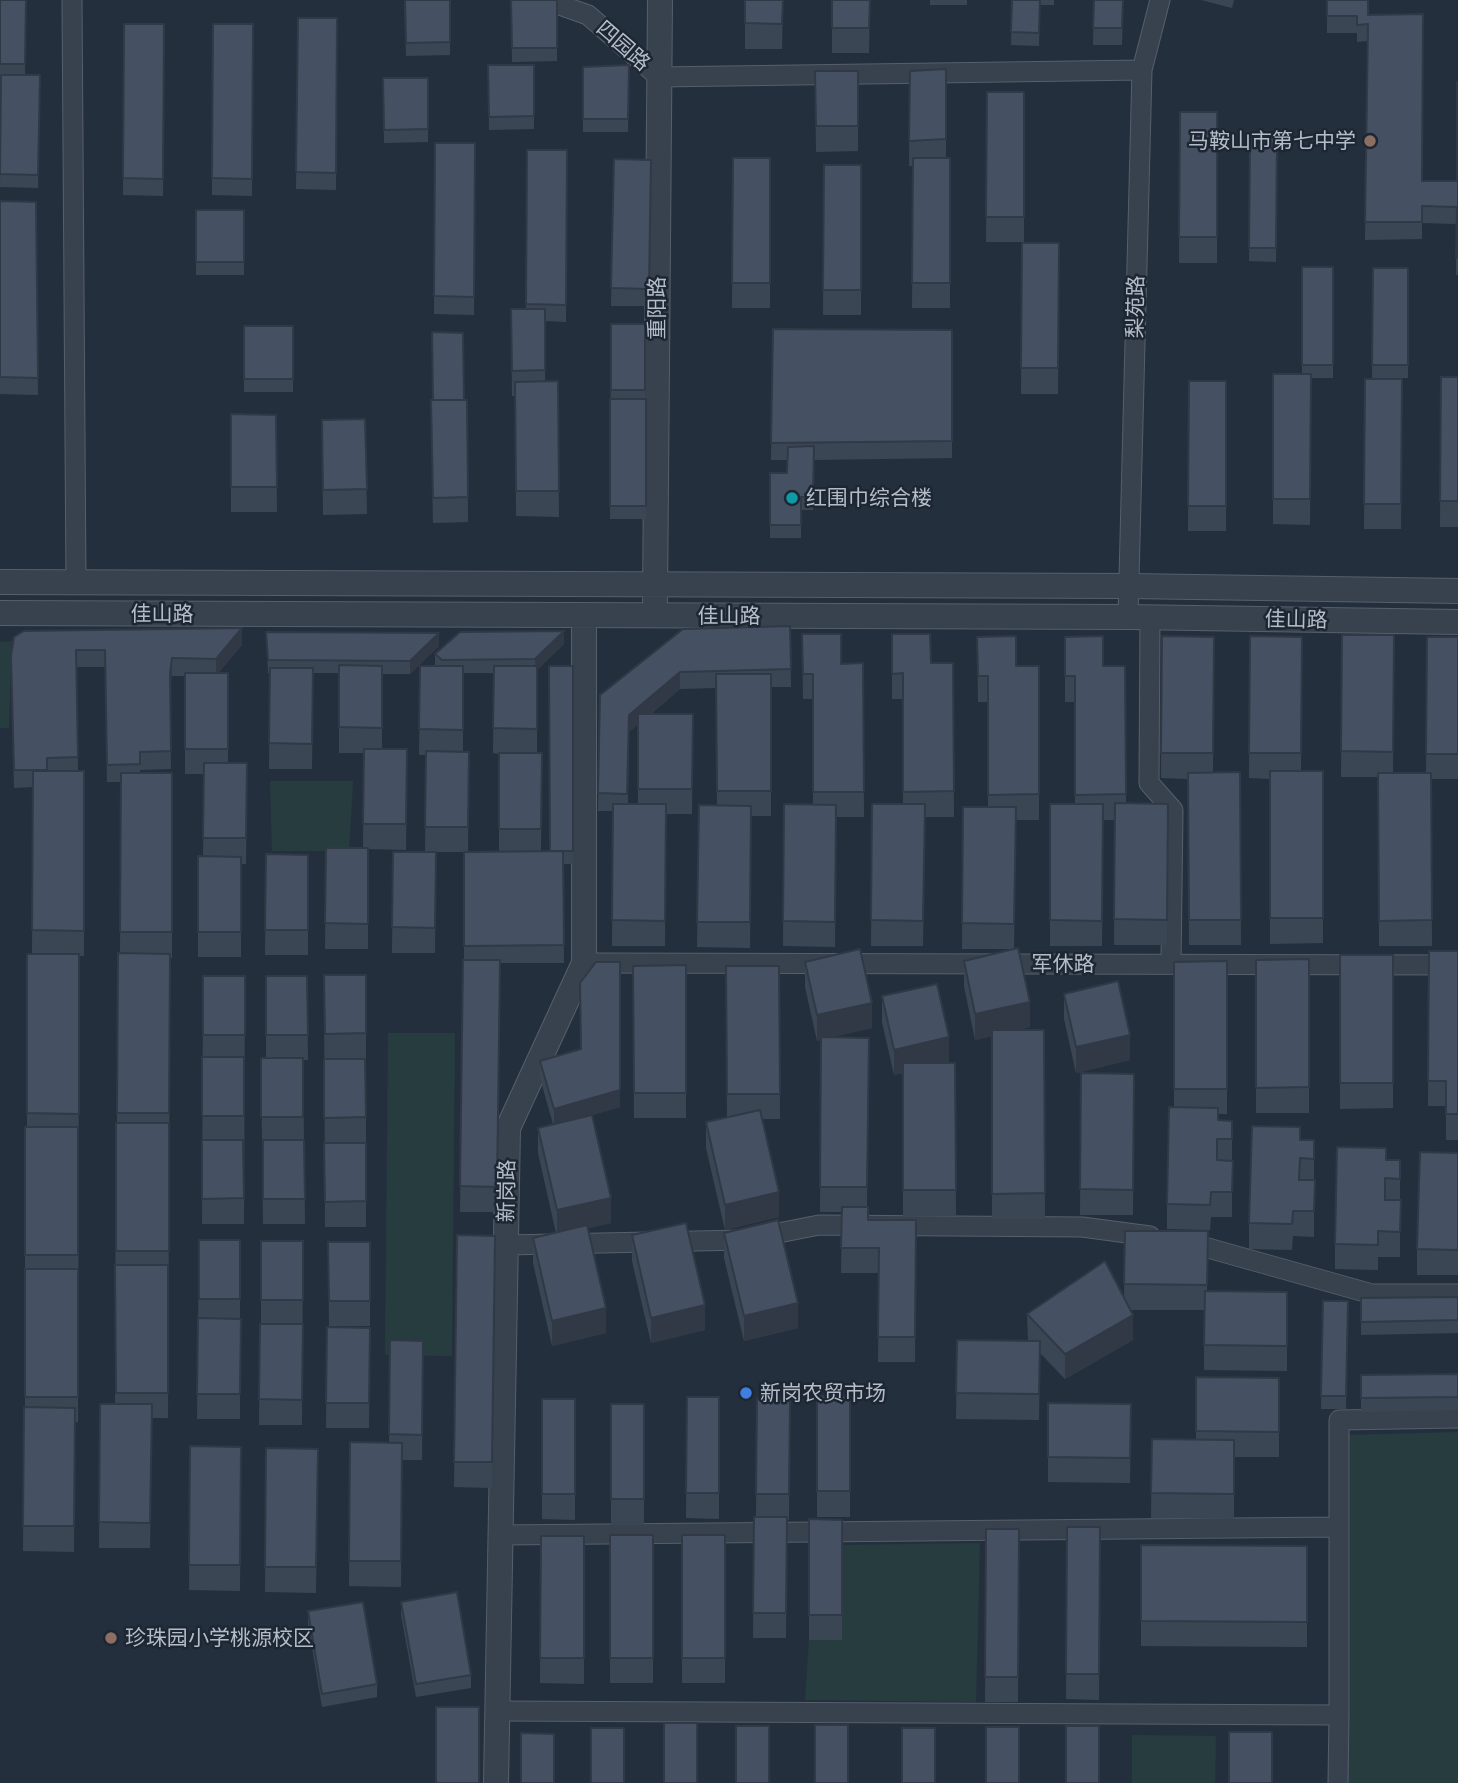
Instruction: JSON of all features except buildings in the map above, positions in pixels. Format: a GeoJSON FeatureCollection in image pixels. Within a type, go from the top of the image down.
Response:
{"type":"FeatureCollection","features":[{"type":"Feature","properties":{"kind":"street"},"geometry":{"type":"LineString","coordinates":[[72,0],[76,582]]}},
{"type":"Feature","properties":{"kind":"street","name":"四园路"},"geometry":{"type":"LineString","coordinates":[[546,0],[587,15],[659,77]]}},
{"type":"Feature","properties":{"kind":"street","name":"重阳路"},"geometry":{"type":"LineString","coordinates":[[655,615],[660,0]]}},
{"type":"Feature","properties":{"kind":"street","name":"梨苑路"},"geometry":{"type":"LineString","coordinates":[[1160,0],[1142,70],[1129,586],[1139,617],[1149,783],[1172,810],[1171,964]]}},
{"type":"Feature","properties":{"kind":"street"},"geometry":{"type":"LineString","coordinates":[[659,77],[1142,70]]}},
{"type":"Feature","properties":{"kind":"street","name":"佳山路"},"geometry":{"type":"LineString","coordinates":[[0,582],[1129,586],[1458,591]]}},
{"type":"Feature","properties":{"kind":"street","name":"佳山路"},"geometry":{"type":"LineString","coordinates":[[0,613],[1139,617],[1458,622]]}},
{"type":"Feature","properties":{"kind":"street","name":"新岗路"},"geometry":{"type":"LineString","coordinates":[[496,1783],[509,1128],[584,962],[584,615]]}},
{"type":"Feature","properties":{"kind":"street","name":"军休路"},"geometry":{"type":"LineString","coordinates":[[584,962],[1458,965]]}},
{"type":"Feature","properties":{"kind":"street"},"geometry":{"type":"LineString","coordinates":[[506,1245],[743,1240],[820,1225],[1082,1227],[1196,1243],[1372,1294],[1458,1294]]}},
{"type":"Feature","properties":{"kind":"street"},"geometry":{"type":"LineString","coordinates":[[1338,1783],[1339,1420],[1458,1418]]}},
{"type":"Feature","properties":{"kind":"street"},"geometry":{"type":"LineString","coordinates":[[501,1535],[1337,1527]]}},
{"type":"Feature","properties":{"kind":"street"},"geometry":{"type":"LineString","coordinates":[[497,1711],[1339,1715]]}},
{"type":"Feature","properties":{"kind":"green space"},"geometry":{"type":"Polygon","coordinates":[[[12,641],[9,728],[0,728],[0,642],[12,641]]]}},
{"type":"Feature","properties":{"kind":"green space"},"geometry":{"type":"Polygon","coordinates":[[[270,781],[353,781],[349,851],[272,851],[270,781]]]}},
{"type":"Feature","properties":{"kind":"green space"},"geometry":{"type":"Polygon","coordinates":[[[388,1033],[455,1033],[452,1356],[385,1355],[388,1033]]]}},
{"type":"Feature","properties":{"kind":"green space"},"geometry":{"type":"Polygon","coordinates":[[[1458,1432],[1458,1783],[1348,1783],[1348,1435],[1458,1432]]]}},
{"type":"Feature","properties":{"kind":"green space"},"geometry":{"type":"Polygon","coordinates":[[[980,1543],[976,1702],[805,1700],[809,1640],[842,1640],[842,1545],[980,1543]]]}},
{"type":"Feature","properties":{"kind":"green space"},"geometry":{"type":"Polygon","coordinates":[[[1132,1735],[1216,1736],[1215,1783],[1132,1783],[1132,1735]]]}},
{"type":"Feature","properties":{"kind":"place","name":"马鞍山市第七中学"},"geometry":{"type":"Point","coordinates":[1370,141]}},
{"type":"Feature","properties":{"kind":"place","name":"红围巾综合楼"},"geometry":{"type":"Point","coordinates":[792,498]}},
{"type":"Feature","properties":{"kind":"place","name":"新岗农贸市场"},"geometry":{"type":"Point","coordinates":[746,1393]}},
{"type":"Feature","properties":{"kind":"place","name":"珍珠园小学桃源校区"},"geometry":{"type":"Point","coordinates":[111,1638]}}]}
